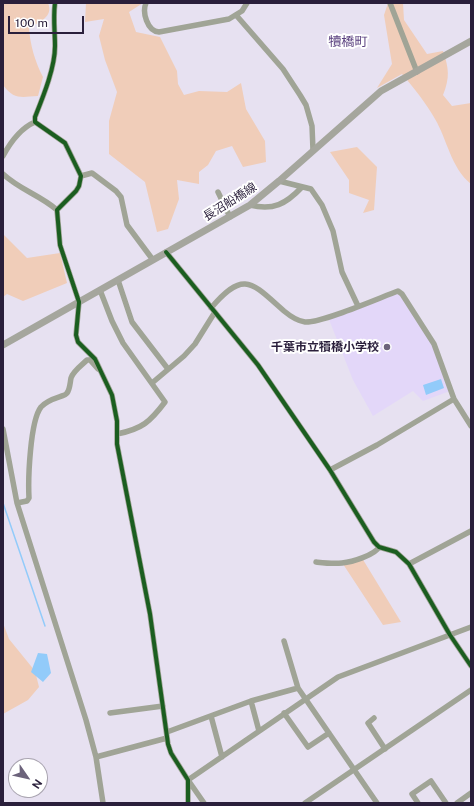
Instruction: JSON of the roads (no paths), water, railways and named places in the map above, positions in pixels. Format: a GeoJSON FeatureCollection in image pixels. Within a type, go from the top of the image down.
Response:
{"type":"FeatureCollection","features":[{"type":"Feature","properties":{"kind":"main road","name":"長沼船橋線"},"geometry":{"type":"LineString","coordinates":[[3,345],[250,205],[381,91],[471,41]]}},
{"type":"Feature","properties":{"kind":"street"},"geometry":{"type":"LineString","coordinates":[[35,122],[35,117],[48,83],[55,47],[53,23],[55,3]]}},
{"type":"Feature","properties":{"kind":"street"},"geometry":{"type":"LineString","coordinates":[[146,3],[144,9],[149,26],[155,32],[224,20],[236,15],[247,3]]}},
{"type":"Feature","properties":{"kind":"street"},"geometry":{"type":"LineString","coordinates":[[390,3],[416,72]]}},
{"type":"Feature","properties":{"kind":"street"},"geometry":{"type":"LineString","coordinates":[[236,15],[283,69],[300,96],[310,120],[313,150]]}},
{"type":"Feature","properties":{"kind":"street"},"geometry":{"type":"LineString","coordinates":[[3,156],[9,145],[30,124],[35,122]]}},
{"type":"Feature","properties":{"kind":"street"},"geometry":{"type":"LineString","coordinates":[[35,122],[64,143],[80,176],[79,186],[76,192],[57,210]]}},
{"type":"Feature","properties":{"kind":"street"},"geometry":{"type":"LineString","coordinates":[[80,176],[92,173],[116,191],[123,202],[123,214],[127,225],[152,260]]}},
{"type":"Feature","properties":{"kind":"street"},"geometry":{"type":"LineString","coordinates":[[3,174],[14,184],[48,202],[57,210],[60,245],[79,302],[76,335],[78,342],[96,359],[112,395],[115,408],[117,444],[150,614],[162,706],[171,753],[204,803]]}},
{"type":"Feature","properties":{"kind":"street"},"geometry":{"type":"LineString","coordinates":[[279,181],[311,189],[322,205],[333,230],[342,272],[358,306]]}},
{"type":"Feature","properties":{"kind":"street"},"geometry":{"type":"LineString","coordinates":[[250,205],[263,208],[282,204],[294,196],[302,187]]}},
{"type":"Feature","properties":{"kind":"street"},"geometry":{"type":"LineString","coordinates":[[218,192],[230,217]]}},
{"type":"Feature","properties":{"kind":"street"},"geometry":{"type":"LineString","coordinates":[[166,252],[258,366],[330,470],[374,542],[379,547],[396,552],[409,564],[450,634],[471,666]]}},
{"type":"Feature","properties":{"kind":"street"},"geometry":{"type":"LineString","coordinates":[[118,280],[132,322],[168,369]]}},
{"type":"Feature","properties":{"kind":"street"},"geometry":{"type":"LineString","coordinates":[[152,383],[195,344],[213,310],[230,288],[238,284],[245,283],[257,288],[292,317],[306,322],[358,306],[398,291],[406,300],[434,344],[454,399],[471,426]]}},
{"type":"Feature","properties":{"kind":"street"},"geometry":{"type":"LineString","coordinates":[[100,290],[112,321],[123,343],[165,402],[147,423],[132,430],[117,434]]}},
{"type":"Feature","properties":{"kind":"street"},"geometry":{"type":"LineString","coordinates":[[17,503],[27,501],[29,498],[28,470],[36,421],[40,409],[52,398],[65,396],[69,392],[71,377],[87,360],[90,360],[102,375]]}},
{"type":"Feature","properties":{"kind":"street"},"geometry":{"type":"LineString","coordinates":[[330,470],[377,445],[454,399]]}},
{"type":"Feature","properties":{"kind":"street"},"geometry":{"type":"LineString","coordinates":[[3,429],[17,503],[68,658],[96,757],[103,803]]}},
{"type":"Feature","properties":{"kind":"street"},"geometry":{"type":"LineString","coordinates":[[409,564],[471,531]]}},
{"type":"Feature","properties":{"kind":"street"},"geometry":{"type":"LineString","coordinates":[[316,562],[328,564],[347,562],[376,552],[379,547]]}},
{"type":"Feature","properties":{"kind":"street"},"geometry":{"type":"LineString","coordinates":[[188,780],[338,677],[471,627]]}},
{"type":"Feature","properties":{"kind":"street"},"geometry":{"type":"LineString","coordinates":[[284,641],[298,688],[377,803]]}},
{"type":"Feature","properties":{"kind":"street"},"geometry":{"type":"LineString","coordinates":[[96,757],[167,735],[251,701],[298,688]]}},
{"type":"Feature","properties":{"kind":"street"},"geometry":{"type":"LineString","coordinates":[[305,803],[471,690]]}},
{"type":"Feature","properties":{"kind":"street"},"geometry":{"type":"LineString","coordinates":[[251,701],[259,731]]}},
{"type":"Feature","properties":{"kind":"street"},"geometry":{"type":"LineString","coordinates":[[110,713],[162,706]]}},
{"type":"Feature","properties":{"kind":"street"},"geometry":{"type":"LineString","coordinates":[[284,713],[308,747],[329,733]]}},
{"type":"Feature","properties":{"kind":"street"},"geometry":{"type":"LineString","coordinates":[[211,716],[222,756]]}},
{"type":"Feature","properties":{"kind":"street"},"geometry":{"type":"LineString","coordinates":[[374,718],[368,723],[385,749]]}},
{"type":"Feature","properties":{"kind":"street"},"geometry":{"type":"LineString","coordinates":[[188,780],[188,803]]}},
{"type":"Feature","properties":{"kind":"street"},"geometry":{"type":"LineString","coordinates":[[418,803],[412,794],[431,781],[446,803]]}},
{"type":"Feature","properties":{"kind":"street"},"geometry":{"type":"LineString","coordinates":[[457,803],[471,793]]}},
{"type":"Feature","properties":{"kind":"water"},"geometry":{"type":"Polygon","coordinates":[[[441,379],[444,388],[426,395],[423,385],[441,379]]]}},
{"type":"Feature","properties":{"kind":"water"},"geometry":{"type":"Polygon","coordinates":[[[38,653],[47,654],[51,673],[43,682],[31,672],[38,653]]]}},
{"type":"Feature","properties":{"kind":"waterway"},"geometry":{"type":"LineString","coordinates":[[3,503],[45,626]]}},
{"type":"Feature","properties":{"kind":"place","name":"千葉市立犢橋小学校"},"geometry":{"type":"Point","coordinates":[387,347]}},
{"type":"Feature","properties":{"kind":"district","name":"犢橋町"},"geometry":{"type":"Point","coordinates":[348,42]}}]}
